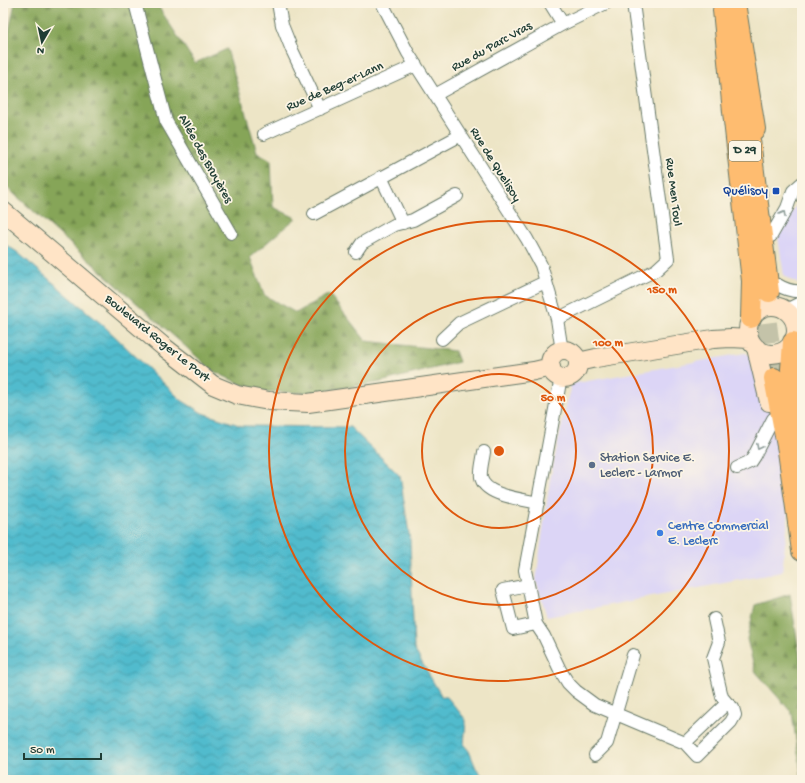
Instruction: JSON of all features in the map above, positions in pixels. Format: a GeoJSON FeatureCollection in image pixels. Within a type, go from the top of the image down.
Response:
{"type":"FeatureCollection","features":[{"type":"Feature","properties":{"kind":"main road"},"geometry":{"type":"LineString","coordinates":[[729,7],[753,110],[771,236]]}},
{"type":"Feature","properties":{"kind":"main road"},"geometry":{"type":"LineString","coordinates":[[729,7],[733,112],[752,281],[751,318]]}},
{"type":"Feature","properties":{"kind":"main road","name":"D 29"},"geometry":{"type":"LineString","coordinates":[[729,7],[776,298]]}},
{"type":"Feature","properties":{"kind":"main road"},"geometry":{"type":"LineString","coordinates":[[797,333],[791,369],[802,452]]}},
{"type":"Feature","properties":{"kind":"main road"},"geometry":{"type":"LineString","coordinates":[[802,503],[778,377],[802,551]]}},
{"type":"Feature","properties":{"kind":"main road"},"geometry":{"type":"LineString","coordinates":[[773,419],[780,463],[802,564]]}},
{"type":"Feature","properties":{"kind":"street","name":"Allée des Bruyères"},"geometry":{"type":"LineString","coordinates":[[135,3],[166,121],[231,233]]}},
{"type":"Feature","properties":{"kind":"street"},"geometry":{"type":"LineString","coordinates":[[278,3],[282,25],[320,109]]}},
{"type":"Feature","properties":{"kind":"street","name":"Rue de Quelisoy"},"geometry":{"type":"LineString","coordinates":[[382,3],[408,53],[461,135],[541,265],[557,319],[562,351]]}},
{"type":"Feature","properties":{"kind":"street"},"geometry":{"type":"LineString","coordinates":[[550,3],[563,24]]}},
{"type":"Feature","properties":{"kind":"street","name":"Rue du Parc Vras"},"geometry":{"type":"LineString","coordinates":[[435,94],[563,24],[606,3]]}},
{"type":"Feature","properties":{"kind":"street","name":"Rue Men Toul"},"geometry":{"type":"LineString","coordinates":[[557,319],[656,270],[668,259],[633,3]]}},
{"type":"Feature","properties":{"kind":"street","name":"Rue de Beg-er-Lann"},"geometry":{"type":"LineString","coordinates":[[264,134],[416,65]]}},
{"type":"Feature","properties":{"kind":"street"},"geometry":{"type":"LineString","coordinates":[[314,214],[461,135]]}},
{"type":"Feature","properties":{"kind":"street"},"geometry":{"type":"LineString","coordinates":[[381,177],[404,223]]}},
{"type":"Feature","properties":{"kind":"street"},"geometry":{"type":"LineString","coordinates":[[578,362],[731,338],[753,344],[767,353],[776,353],[787,348],[797,333],[793,318],[776,298],[771,236],[797,187]]}},
{"type":"Feature","properties":{"kind":"street"},"geometry":{"type":"LineString","coordinates":[[356,252],[362,244],[394,225],[413,220],[457,196]]}},
{"type":"Feature","properties":{"kind":"street","name":"Boulevard Roger Le Port"},"geometry":{"type":"LineString","coordinates":[[3,211],[164,347],[213,384],[237,395],[270,401],[308,403],[534,371],[556,372]]}},
{"type":"Feature","properties":{"kind":"street"},"geometry":{"type":"LineString","coordinates":[[442,339],[459,323],[545,282]]}},
{"type":"Feature","properties":{"kind":"street"},"geometry":{"type":"LineString","coordinates":[[737,468],[750,462],[773,419],[748,328],[751,318],[757,310],[771,305],[776,298],[786,290],[796,292],[802,291]]}},
{"type":"Feature","properties":{"kind":"street"},"geometry":{"type":"LineString","coordinates":[[776,298],[802,302]]}},
{"type":"Feature","properties":{"kind":"street"},"geometry":{"type":"LineString","coordinates":[[556,372],[565,378],[573,375],[577,370],[578,362],[576,357],[572,353],[562,351],[557,353],[552,358],[556,372],[538,503],[526,570],[536,624],[544,636],[560,670],[568,683],[595,705],[685,743],[697,756],[731,722],[736,715],[733,708],[722,697],[713,658],[719,642],[714,618]]}},
{"type":"Feature","properties":{"kind":"street"},"geometry":{"type":"LineString","coordinates":[[484,452],[481,478],[485,485],[496,493],[538,503]]}},
{"type":"Feature","properties":{"kind":"street"},"geometry":{"type":"LineString","coordinates":[[528,585],[503,590],[513,629],[536,624]]}},
{"type":"Feature","properties":{"kind":"street"},"geometry":{"type":"LineString","coordinates":[[595,755],[607,743],[633,656]]}},
{"type":"Feature","properties":{"kind":"street"},"geometry":{"type":"LineString","coordinates":[[685,743],[727,703]]}},
{"type":"Feature","properties":{"kind":"shaded area"},"geometry":{"type":"Polygon","coordinates":[[[802,198],[802,296],[800,285],[784,276],[778,237],[796,205],[802,198]]]}},
{"type":"Feature","properties":{"kind":"shaded area"},"geometry":{"type":"Polygon","coordinates":[[[745,353],[763,361],[774,361],[791,360],[802,353],[802,393],[782,572],[547,617],[536,580],[550,479],[571,384],[745,353]]]}},
{"type":"Feature","properties":{"kind":"green space"},"geometry":{"type":"Polygon","coordinates":[[[15,3],[158,3],[158,6],[195,63],[227,49],[257,152],[271,160],[273,207],[296,218],[250,257],[264,295],[296,313],[329,294],[366,341],[455,351],[459,362],[376,383],[308,393],[256,391],[213,371],[3,184],[3,59],[15,3]]]}},
{"type":"Feature","properties":{"kind":"green space"},"geometry":{"type":"Polygon","coordinates":[[[790,594],[802,671],[802,780],[792,713],[755,671],[747,639],[755,605],[790,594]]]}},
{"type":"Feature","properties":{"kind":"water"},"geometry":{"type":"Polygon","coordinates":[[[3,243],[17,252],[104,326],[181,400],[202,413],[242,426],[350,427],[400,476],[410,540],[414,649],[442,697],[447,697],[466,720],[464,745],[469,751],[476,768],[486,780],[3,780],[3,243]]]}},
{"type":"Feature","properties":{"kind":"tunnel"},"geometry":{"type":"LineString","coordinates":[[763,293],[774,378]]}},
{"type":"Feature","properties":{"kind":"place","name":"Quélisoy"},"geometry":{"type":"Point","coordinates":[776,191]}},
{"type":"Feature","properties":{"kind":"place","name":"Station Service E. Leclerc - Larmor"},"geometry":{"type":"Point","coordinates":[592,465]}},
{"type":"Feature","properties":{"kind":"place","name":"Centre Commercial E. Leclerc"},"geometry":{"type":"Point","coordinates":[660,533]}}]}
